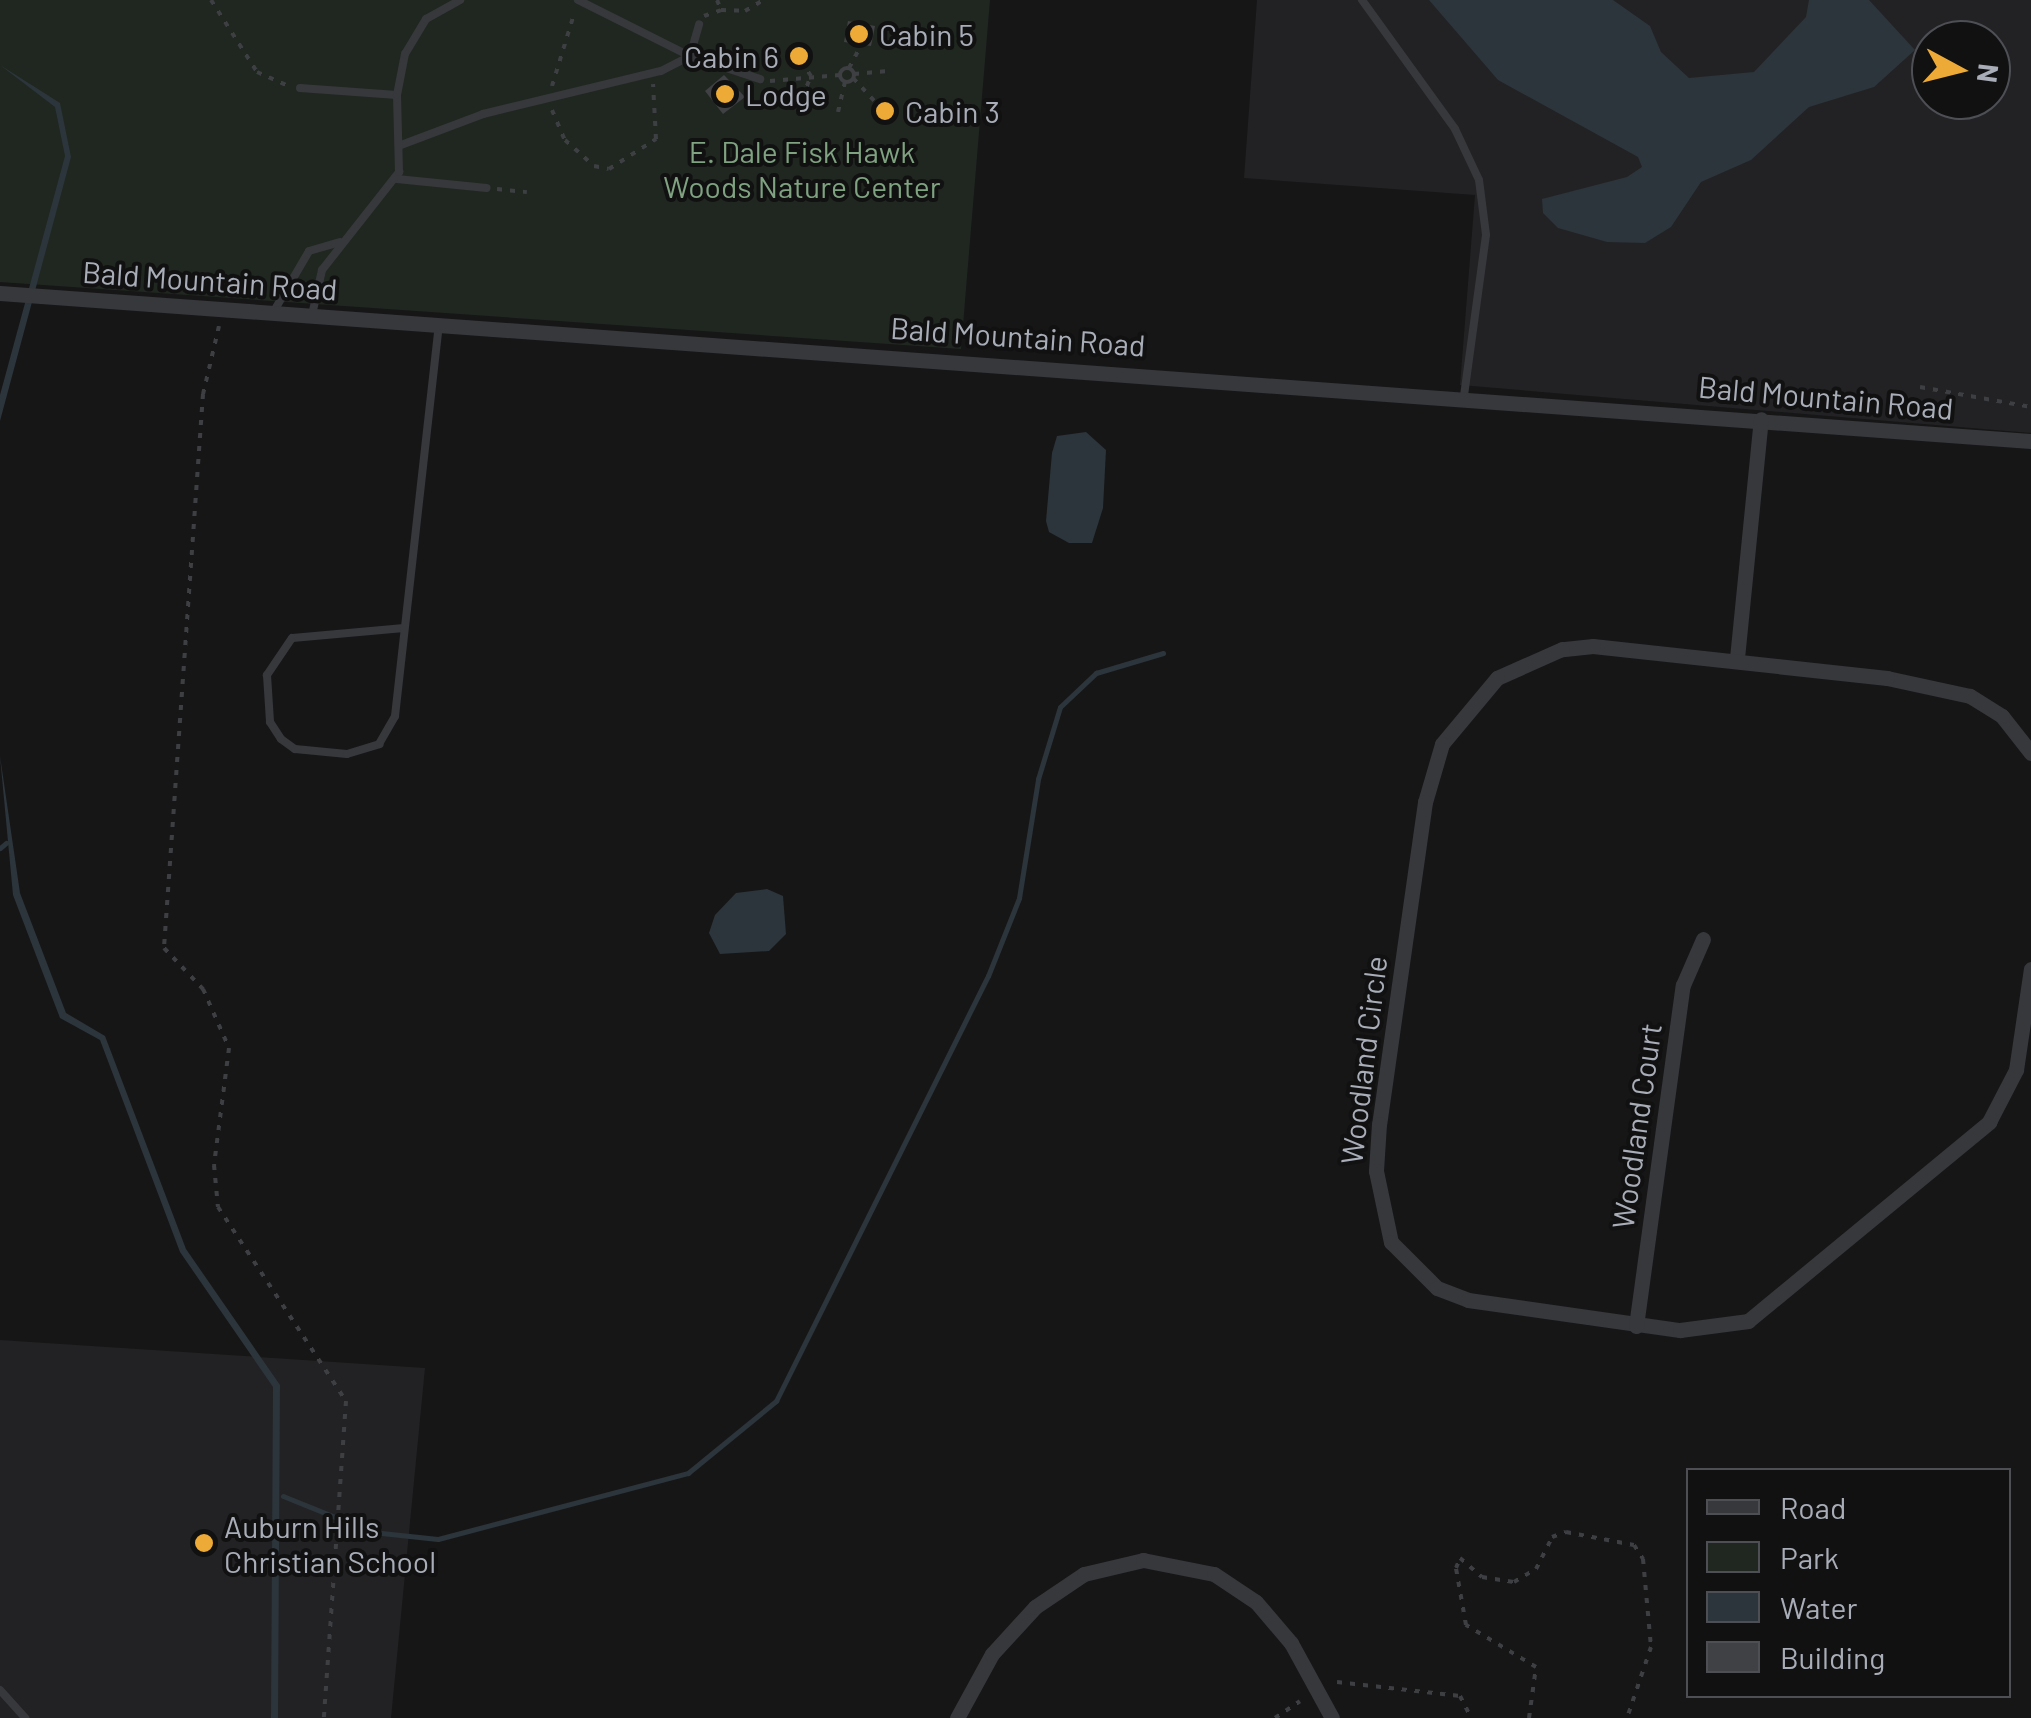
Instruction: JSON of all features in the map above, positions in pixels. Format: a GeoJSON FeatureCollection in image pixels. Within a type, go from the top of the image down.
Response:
{"type":"FeatureCollection","features":[{"type":"Feature","properties":{"kind":"street","name":"Bald Mountain Road"},"geometry":{"type":"LineString","coordinates":[[0,292],[1464,395],[2031,441]]}},
{"type":"Feature","properties":{"kind":"street"},"geometry":{"type":"LineString","coordinates":[[1738,658],[1762,419]]}},
{"type":"Feature","properties":{"kind":"street","name":"Woodland Circle"},"geometry":{"type":"LineString","coordinates":[[2031,753],[2002,716],[1970,696],[1738,658],[1594,646],[1523,663],[1463,710],[1442,744],[1425,802],[1378,1124],[1376,1172],[1390,1242],[1436,1288],[1468,1300],[1680,1330],[1748,1322],[1989,1122],[2016,1070],[2031,969]]}},
{"type":"Feature","properties":{"kind":"street","name":"Woodland Court"},"geometry":{"type":"LineString","coordinates":[[1636,1326],[1683,986],[1703,939]]}},
{"type":"Feature","properties":{"kind":"street"},"geometry":{"type":"LineString","coordinates":[[958,1718],[992,1654],[1035,1606],[1084,1574],[1143,1560],[1214,1574],[1256,1602],[1291,1643],[1332,1718]]}},
{"type":"Feature","properties":{"kind":"lane"},"geometry":{"type":"LineString","coordinates":[[312,315],[322,270],[340,242],[397,179],[402,145],[396,96],[412,39],[426,19],[460,0]]}},
{"type":"Feature","properties":{"kind":"lane"},"geometry":{"type":"LineString","coordinates":[[579,0],[690,56],[760,79]]}},
{"type":"Feature","properties":{"kind":"lane"},"geometry":{"type":"LineString","coordinates":[[1362,0],[1455,129],[1479,180],[1486,236],[1464,395]]}},
{"type":"Feature","properties":{"kind":"lane"},"geometry":{"type":"LineString","coordinates":[[402,145],[552,97],[653,74],[690,56],[699,24]]}},
{"type":"Feature","properties":{"kind":"lane"},"geometry":{"type":"LineString","coordinates":[[300,88],[396,96]]}},
{"type":"Feature","properties":{"kind":"lane"},"geometry":{"type":"LineString","coordinates":[[397,179],[487,188]]}},
{"type":"Feature","properties":{"kind":"lane"},"geometry":{"type":"LineString","coordinates":[[274,311],[309,251],[340,242]]}},
{"type":"Feature","properties":{"kind":"lane"},"geometry":{"type":"LineString","coordinates":[[404,628],[292,638],[266,675],[270,722],[282,739],[318,753],[379,744],[395,716],[438,325]]}},
{"type":"Feature","properties":{"kind":"lane"},"geometry":{"type":"LineString","coordinates":[[0,1690],[25,1718]]}},
{"type":"Feature","properties":{"kind":"path"},"geometry":{"type":"LineString","coordinates":[[211,0],[257,72],[300,88]]}},
{"type":"Feature","properties":{"kind":"path"},"geometry":{"type":"LineString","coordinates":[[579,0],[552,97],[554,128],[594,166],[610,168],[656,140],[653,74]]}},
{"type":"Feature","properties":{"kind":"path"},"geometry":{"type":"LineString","coordinates":[[717,0],[720,10],[745,11],[763,0]]}},
{"type":"Feature","properties":{"kind":"path"},"geometry":{"type":"LineString","coordinates":[[760,79],[840,75],[849,68],[861,44]]}},
{"type":"Feature","properties":{"kind":"path"},"geometry":{"type":"LineString","coordinates":[[803,64],[810,76]]}},
{"type":"Feature","properties":{"kind":"path"},"geometry":{"type":"LineString","coordinates":[[849,68],[878,104]]}},
{"type":"Feature","properties":{"kind":"path"},"geometry":{"type":"LineString","coordinates":[[838,112],[845,81],[888,71]]}},
{"type":"Feature","properties":{"kind":"path"},"geometry":{"type":"LineString","coordinates":[[840,75],[845,81]]}},
{"type":"Feature","properties":{"kind":"path"},"geometry":{"type":"LineString","coordinates":[[802,98],[810,76]]}},
{"type":"Feature","properties":{"kind":"path"},"geometry":{"type":"LineString","coordinates":[[487,188],[527,192]]}},
{"type":"Feature","properties":{"kind":"path"},"geometry":{"type":"LineString","coordinates":[[220,307],[202,414],[164,948],[203,989],[229,1048],[214,1165],[218,1207],[346,1401],[324,1718]]}},
{"type":"Feature","properties":{"kind":"path"},"geometry":{"type":"LineString","coordinates":[[1920,387],[2031,407]]}},
{"type":"Feature","properties":{"kind":"path"},"geometry":{"type":"LineString","coordinates":[[1529,1718],[1536,1667],[1466,1625],[1456,1568],[1460,1558],[1482,1577],[1514,1582],[1536,1569],[1552,1537],[1566,1532],[1634,1545],[1643,1559],[1651,1648],[1627,1718]]}},
{"type":"Feature","properties":{"kind":"path"},"geometry":{"type":"LineString","coordinates":[[1338,1682],[1460,1696],[1471,1718]]}},
{"type":"Feature","properties":{"kind":"path"},"geometry":{"type":"LineString","coordinates":[[1275,1718],[1300,1702]]}},
{"type":"Feature","properties":{"kind":"shaded area"},"geometry":{"type":"Polygon","coordinates":[[[1257,0],[2031,0],[2031,433],[1460,385],[1475,195],[1244,178],[1257,0]]]}},
{"type":"Feature","properties":{"kind":"shaded area","name":"Auburn Hills Christian School"},"geometry":{"type":"Polygon","coordinates":[[[0,1340],[425,1368],[391,1718],[0,1718],[0,1340]]]}},
{"type":"Feature","properties":{"kind":"green space","name":"E. Dale Fisk Hawk Woods Nature Center"},"geometry":{"type":"Polygon","coordinates":[[[0,0],[990,0],[961,349],[0,282],[0,0]]]}},
{"type":"Feature","properties":{"kind":"water"},"geometry":{"type":"Polygon","coordinates":[[[1429,0],[1613,0],[1650,26],[1661,52],[1689,78],[1754,72],[1806,17],[1809,0],[1869,0],[1911,46],[1911,54],[1874,87],[1809,107],[1751,160],[1701,182],[1671,227],[1645,243],[1607,242],[1558,228],[1543,213],[1542,199],[1627,177],[1642,167],[1638,157],[1498,80],[1429,0]]]}},
{"type":"Feature","properties":{"kind":"water"},"geometry":{"type":"Polygon","coordinates":[[[0,65],[60,103],[71,157],[0,421],[0,395],[65,156],[55,107],[0,65]]]}},
{"type":"Feature","properties":{"kind":"water"},"geometry":{"type":"Polygon","coordinates":[[[1086,432],[1106,450],[1103,508],[1092,543],[1069,543],[1049,532],[1046,521],[1052,453],[1057,436],[1086,432]]]}},
{"type":"Feature","properties":{"kind":"water"},"geometry":{"type":"Polygon","coordinates":[[[0,756],[20,893],[66,1013],[105,1036],[186,1249],[280,1385],[278,1718],[271,1718],[273,1387],[180,1252],[100,1040],[60,1018],[13,895],[0,756]]]}},
{"type":"Feature","properties":{"kind":"water"},"geometry":{"type":"Polygon","coordinates":[[[767,889],[783,896],[786,934],[769,951],[720,954],[709,933],[715,915],[736,893],[767,889]]]}},
{"type":"Feature","properties":{"kind":"building","name":"Cabin 5"},"geometry":{"type":"Polygon","coordinates":[[[848,21],[875,26],[871,46],[844,42],[848,21]]]}},
{"type":"Feature","properties":{"kind":"building","name":"Lodge"},"geometry":{"type":"Polygon","coordinates":[[[724,75],[745,97],[723,114],[705,91],[724,75]]]}},
{"type":"Feature","properties":{"kind":"waterway"},"geometry":{"type":"LineString","coordinates":[[283,1496],[372,1532],[438,1539],[688,1473],[776,1401],[988,976],[1019,898],[1038,779],[1060,707],[1096,673],[1163,653]]}},
{"type":"Feature","properties":{"kind":"waterway"},"geometry":{"type":"LineString","coordinates":[[0,848],[6,843]]}},
{"type":"Feature","properties":{"kind":"place","name":"Cabin 5"},"geometry":{"type":"Point","coordinates":[859,34]}},
{"type":"Feature","properties":{"kind":"place","name":"Cabin 6"},"geometry":{"type":"Point","coordinates":[799,56]}},
{"type":"Feature","properties":{"kind":"place","name":"Lodge"},"geometry":{"type":"Point","coordinates":[725,94]}},
{"type":"Feature","properties":{"kind":"place","name":"Cabin 3"},"geometry":{"type":"Point","coordinates":[885,111]}},
{"type":"Feature","properties":{"kind":"place","name":"Auburn Hills Christian School"},"geometry":{"type":"Point","coordinates":[204,1543]}}]}
